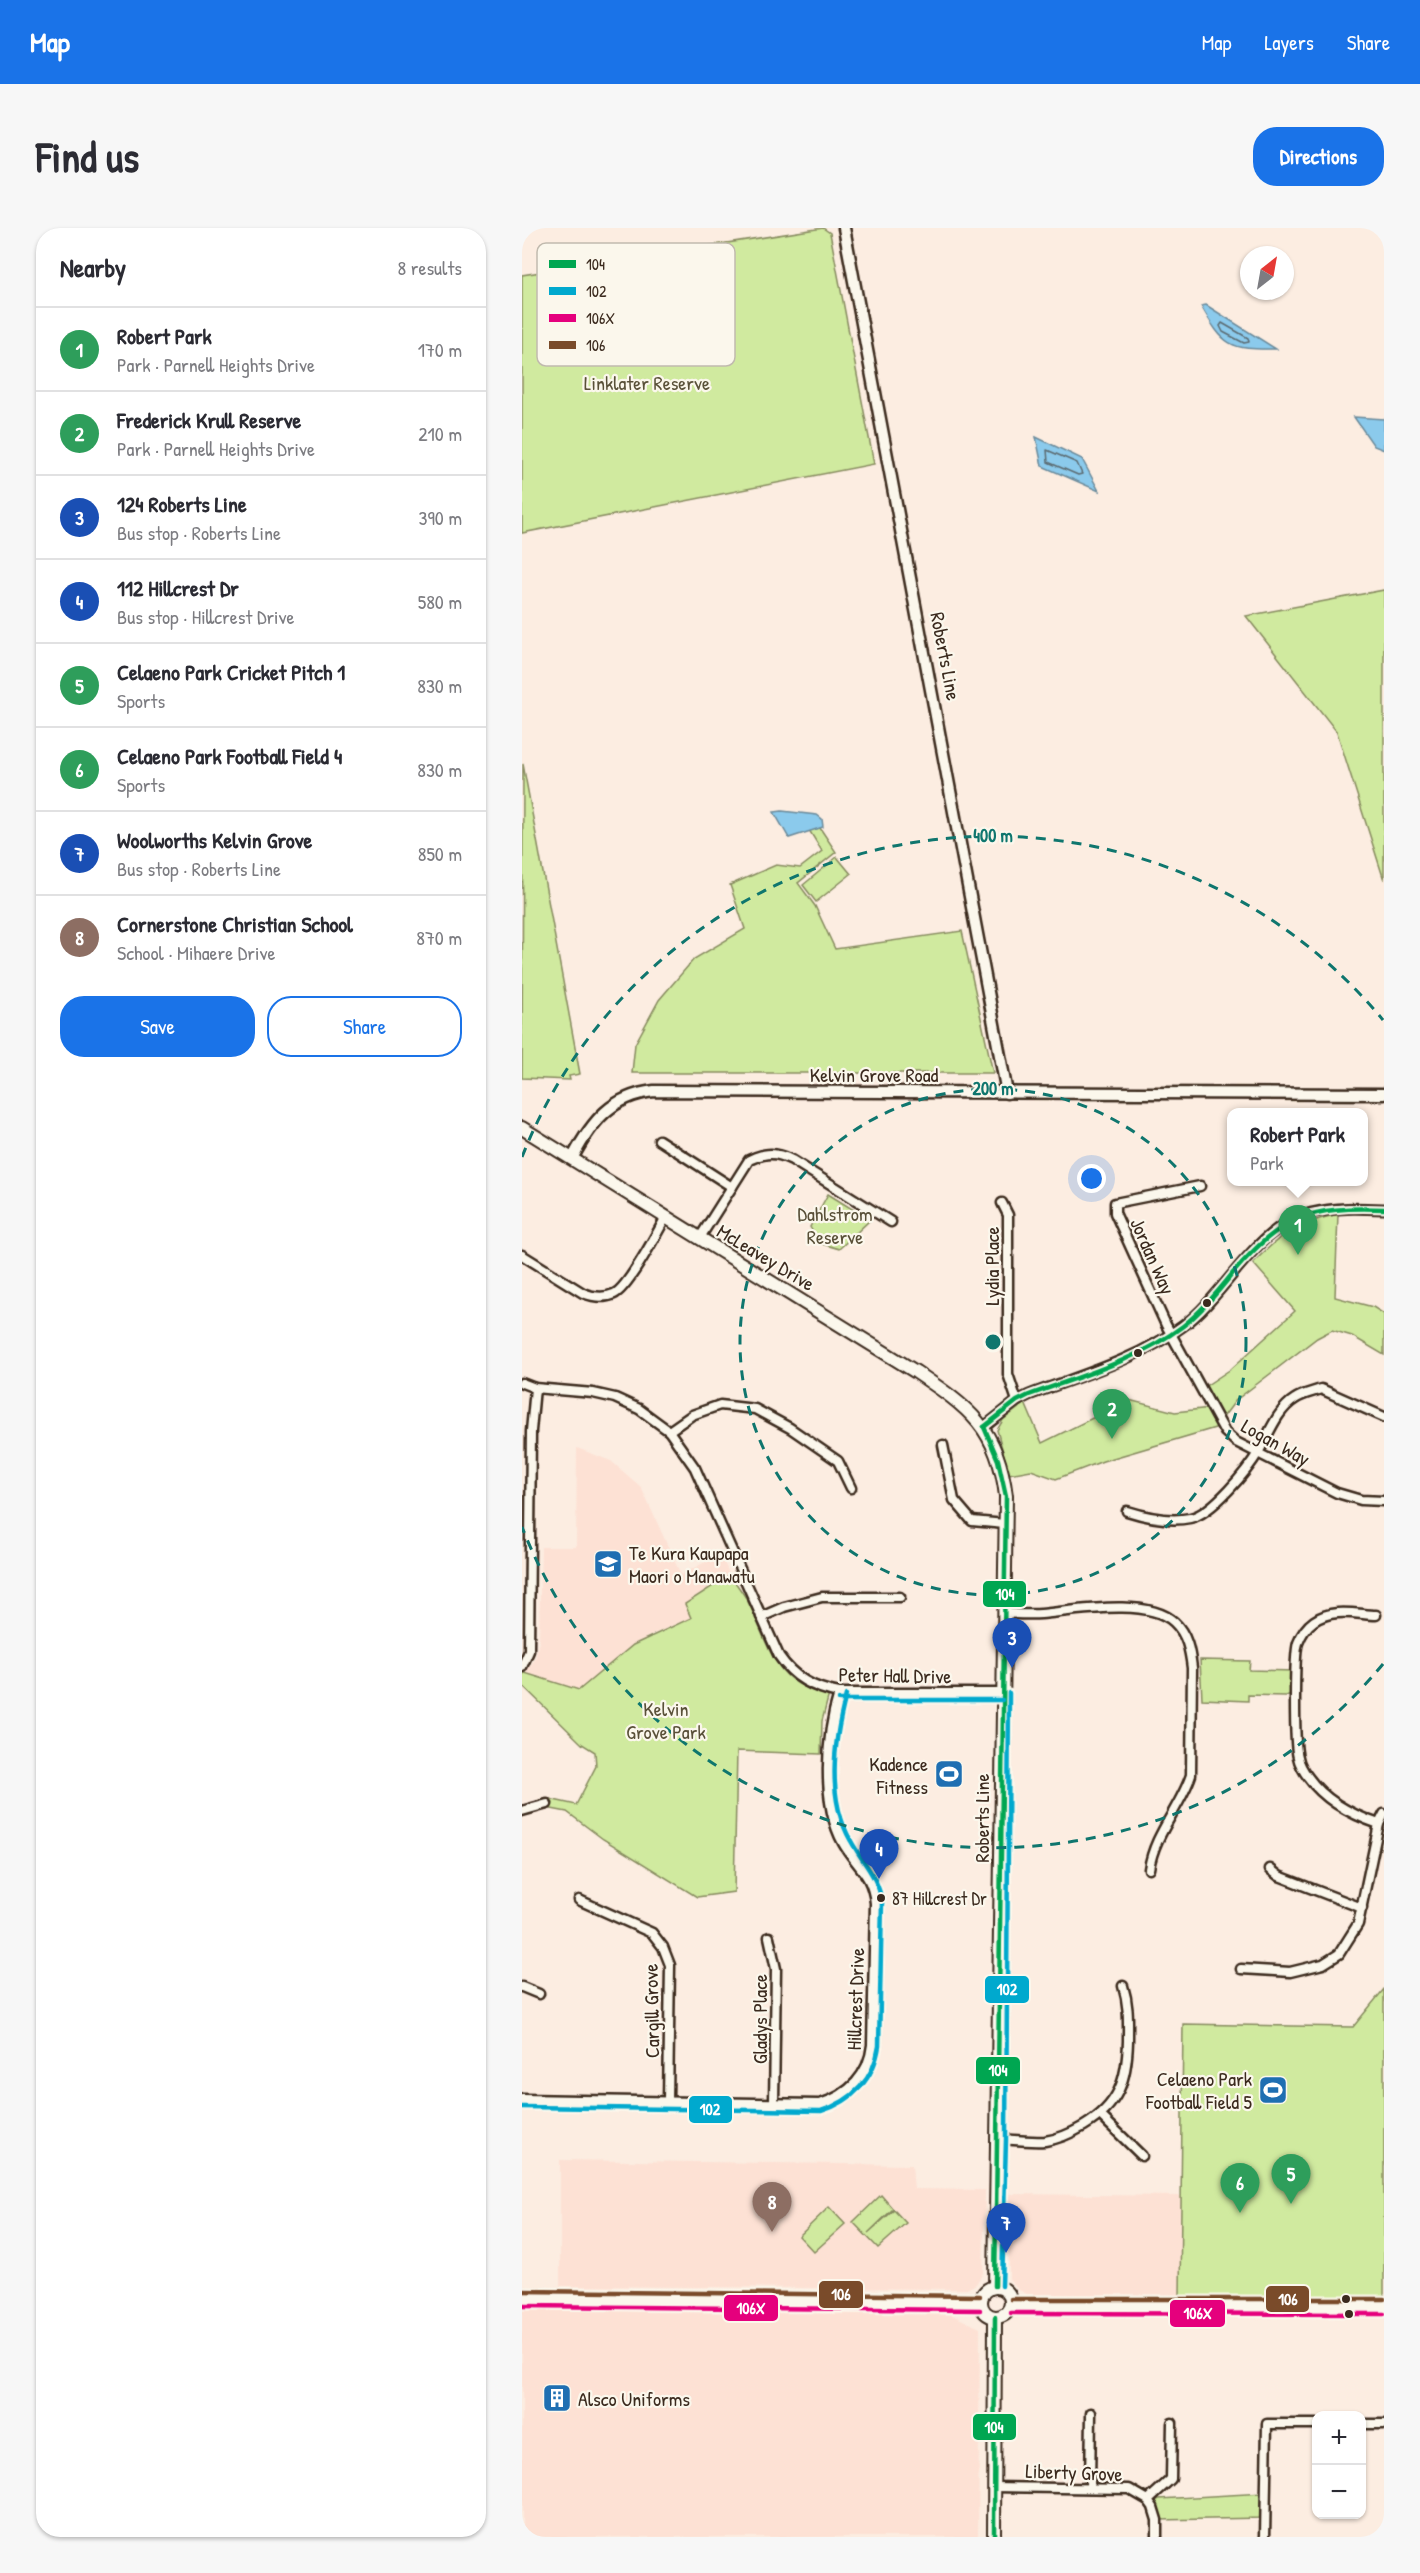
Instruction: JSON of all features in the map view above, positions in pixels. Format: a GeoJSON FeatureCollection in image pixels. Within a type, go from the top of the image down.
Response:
{"type":"FeatureCollection","features":[{"type":"Feature","properties":{"kind":"main road","name":"McLeavey Drive"},"geometry":{"type":"LineString","coordinates":[[522,1128],[573,1157],[699,1239],[925,1378],[951,1396],[984,1427]]}},
{"type":"Feature","properties":{"kind":"main road","name":"Roberts Line"},"geometry":{"type":"LineString","coordinates":[[984,1427],[993,1443],[1003,1474],[1005,1524],[999,2139],[995,2286]]}},
{"type":"Feature","properties":{"kind":"main road"},"geometry":{"type":"LineString","coordinates":[[995,2286],[1008,2292],[1011,2306],[1005,2314],[995,2317],[986,2314],[980,2303],[983,2293],[995,2286]]}},
{"type":"Feature","properties":{"kind":"main road"},"geometry":{"type":"LineString","coordinates":[[522,2298],[980,2303]]}},
{"type":"Feature","properties":{"kind":"main road"},"geometry":{"type":"LineString","coordinates":[[994,2537],[995,2317]]}},
{"type":"Feature","properties":{"kind":"street","name":"Roberts Line"},"geometry":{"type":"LineString","coordinates":[[844,228],[1007,1092]]}},
{"type":"Feature","properties":{"kind":"street","name":"Kelvin Grove Road"},"geometry":{"type":"LineString","coordinates":[[573,1157],[596,1121],[619,1101],[635,1094],[654,1091],[1384,1094]]}},
{"type":"Feature","properties":{"kind":"street"},"geometry":{"type":"LineString","coordinates":[[658,1140],[732,1186]]}},
{"type":"Feature","properties":{"kind":"street"},"geometry":{"type":"LineString","coordinates":[[699,1239],[749,1160],[763,1154],[779,1154],[891,1222]]}},
{"type":"Feature","properties":{"kind":"street","name":"Jordan Way"},"geometry":{"type":"LineString","coordinates":[[1172,1334],[1115,1213],[1115,1203],[1200,1186]]}},
{"type":"Feature","properties":{"kind":"street","name":"Lydia Place"},"geometry":{"type":"LineString","coordinates":[[1002,1203],[1008,1215],[1008,1374],[1017,1401]]}},
{"type":"Feature","properties":{"kind":"street"},"geometry":{"type":"LineString","coordinates":[[984,1427],[1017,1401],[1118,1363],[1172,1334],[1200,1312],[1275,1230],[1291,1220],[1309,1213],[1336,1208],[1384,1209]]}},
{"type":"Feature","properties":{"kind":"street"},"geometry":{"type":"LineString","coordinates":[[522,1255],[583,1293],[591,1296],[608,1296],[615,1294],[626,1284],[666,1217]]}},
{"type":"Feature","properties":{"kind":"street","name":"Logan Way"},"geometry":{"type":"LineString","coordinates":[[1172,1334],[1225,1432],[1236,1442],[1337,1493],[1361,1500],[1384,1501]]}},
{"type":"Feature","properties":{"kind":"street","name":"Peter Hall Drive"},"geometry":{"type":"LineString","coordinates":[[522,1383],[535,1388],[593,1393],[615,1398],[639,1409],[669,1431],[695,1468],[761,1617],[786,1667],[806,1683],[838,1693],[1002,1693]]}},
{"type":"Feature","properties":{"kind":"street"},"geometry":{"type":"LineString","coordinates":[[522,1667],[529,1651],[531,1431],[535,1388]]}},
{"type":"Feature","properties":{"kind":"street"},"geometry":{"type":"LineString","coordinates":[[1127,1511],[1146,1517],[1192,1518],[1219,1500],[1257,1453],[1284,1410],[1296,1398],[1321,1389],[1384,1417]]}},
{"type":"Feature","properties":{"kind":"street"},"geometry":{"type":"LineString","coordinates":[[669,1431],[692,1415],[720,1405],[755,1409],[790,1428],[838,1461],[851,1488]]}},
{"type":"Feature","properties":{"kind":"street"},"geometry":{"type":"LineString","coordinates":[[943,1445],[954,1500],[972,1521],[1005,1524]]}},
{"type":"Feature","properties":{"kind":"street"},"geometry":{"type":"LineString","coordinates":[[761,1617],[784,1607],[822,1597],[900,1597]]}},
{"type":"Feature","properties":{"kind":"street"},"geometry":{"type":"LineString","coordinates":[[1004,1614],[1039,1614],[1081,1609],[1143,1609],[1172,1620],[1183,1632],[1190,1652],[1192,1668],[1191,1775],[1186,1789],[1155,1845],[1149,1869]]}},
{"type":"Feature","properties":{"kind":"street"},"geometry":{"type":"LineString","coordinates":[[1376,1615],[1333,1612],[1314,1621],[1305,1630],[1298,1644],[1295,1674],[1297,1756],[1307,1776],[1337,1804],[1362,1818],[1379,1824]]}},
{"type":"Feature","properties":{"kind":"street","name":"Hillcrest Drive"},"geometry":{"type":"LineString","coordinates":[[522,2099],[820,2104],[833,2100],[854,2085],[862,2076],[871,2054],[874,1892],[864,1870],[843,1844],[832,1810],[828,1742],[838,1693]]}},
{"type":"Feature","properties":{"kind":"street"},"geometry":{"type":"LineString","coordinates":[[522,1811],[547,1804]]}},
{"type":"Feature","properties":{"kind":"street"},"geometry":{"type":"LineString","coordinates":[[1240,1969],[1290,1972],[1323,1964],[1339,1954],[1358,1924],[1379,1824],[1384,1814]]}},
{"type":"Feature","properties":{"kind":"street"},"geometry":{"type":"LineString","coordinates":[[1270,1869],[1280,1876],[1362,1908]]}},
{"type":"Feature","properties":{"kind":"street","name":"Cargill Grove"},"geometry":{"type":"LineString","coordinates":[[579,1900],[651,1933],[663,1947],[670,1965],[668,2101]]}},
{"type":"Feature","properties":{"kind":"street","name":"Gladys Place"},"geometry":{"type":"LineString","coordinates":[[769,1937],[776,1969],[774,2102]]}},
{"type":"Feature","properties":{"kind":"street"},"geometry":{"type":"LineString","coordinates":[[999,2139],[1046,2141],[1072,2133],[1110,2107],[1120,2090],[1127,2067],[1129,2004],[1123,1986]]}},
{"type":"Feature","properties":{"kind":"street"},"geometry":{"type":"LineString","coordinates":[[522,1987],[539,1994]]}},
{"type":"Feature","properties":{"kind":"street"},"geometry":{"type":"LineString","coordinates":[[1100,2115],[1142,2156]]}},
{"type":"Feature","properties":{"kind":"street"},"geometry":{"type":"LineString","coordinates":[[1011,2306],[1384,2307]]}},
{"type":"Feature","properties":{"kind":"street"},"geometry":{"type":"LineString","coordinates":[[1090,2488],[1091,2413]]}},
{"type":"Feature","properties":{"kind":"street"},"geometry":{"type":"LineString","coordinates":[[1157,2537],[1157,2520],[1148,2500],[1171,2479],[1172,2423]]}},
{"type":"Feature","properties":{"kind":"street"},"geometry":{"type":"LineString","coordinates":[[1265,2537],[1267,2424],[1312,2424]]}},
{"type":"Feature","properties":{"kind":"street"},"geometry":{"type":"LineString","coordinates":[[1366,2424],[1384,2424]]}},
{"type":"Feature","properties":{"kind":"street","name":"Liberty Grove"},"geometry":{"type":"LineString","coordinates":[[994,2487],[1129,2489],[1148,2500]]}},
{"type":"Feature","properties":{"kind":"shaded area","name":"Te Kura Kaupapa Maori o Manawatu"},"geometry":{"type":"Polygon","coordinates":[[[577,1448],[611,1461],[641,1487],[681,1575],[720,1554],[730,1575],[685,1604],[691,1618],[649,1636],[579,1690],[525,1673],[535,1659],[539,1641],[541,1547],[576,1547],[577,1448]]]}},
{"type":"Feature","properties":{"kind":"shaded area"},"geometry":{"type":"Polygon","coordinates":[[[560,2160],[912,2165],[914,2189],[985,2190],[983,2273],[976,2284],[967,2289],[560,2286],[560,2160]]]}},
{"type":"Feature","properties":{"kind":"shaded area"},"geometry":{"type":"Polygon","coordinates":[[[1009,2194],[1181,2196],[1180,2295],[1027,2294],[1019,2290],[1009,2279],[1009,2194]]]}},
{"type":"Feature","properties":{"kind":"shaded area"},"geometry":{"type":"Polygon","coordinates":[[[522,2306],[648,2312],[952,2315],[980,2328],[978,2537],[522,2537],[522,2306]]]}},
{"type":"Feature","properties":{"kind":"green space","name":"Linklater Reserve"},"geometry":{"type":"Polygon","coordinates":[[[823,228],[830,233],[874,464],[522,533],[522,275],[537,273],[537,366],[735,366],[735,243],[727,243],[823,228]]]}},
{"type":"Feature","properties":{"kind":"green space"},"geometry":{"type":"Polygon","coordinates":[[[1384,590],[1384,880],[1337,732],[1246,616],[1384,590]]]}},
{"type":"Feature","properties":{"kind":"green space"},"geometry":{"type":"Polygon","coordinates":[[[523,764],[580,1074],[569,1076],[570,1080],[522,1078],[523,764]]]}},
{"type":"Feature","properties":{"kind":"green space"},"geometry":{"type":"Polygon","coordinates":[[[820,828],[836,852],[798,883],[815,906],[835,949],[962,931],[993,1073],[632,1073],[635,1044],[659,1000],[694,959],[745,929],[730,885],[776,865],[800,868],[822,851],[809,830],[820,828]]]}},
{"type":"Feature","properties":{"kind":"green space"},"geometry":{"type":"Polygon","coordinates":[[[837,857],[851,874],[816,902],[803,885],[837,857]]]}},
{"type":"Feature","properties":{"kind":"green space","name":"Dahlstrom Reserve"},"geometry":{"type":"Polygon","coordinates":[[[828,1194],[870,1220],[839,1249],[819,1243],[810,1227],[828,1194]]]}},
{"type":"Feature","properties":{"kind":"green space"},"geometry":{"type":"Polygon","coordinates":[[[1338,1214],[1335,1297],[1373,1307],[1384,1314],[1384,1355],[1352,1336],[1332,1330],[1317,1338],[1236,1400],[1215,1428],[1103,1461],[1056,1479],[1031,1470],[1009,1474],[997,1430],[1003,1420],[1025,1403],[1042,1443],[1129,1400],[1175,1412],[1210,1408],[1201,1389],[1231,1369],[1295,1311],[1253,1263],[1291,1230],[1338,1214]]]}},
{"type":"Feature","properties":{"kind":"green space","name":"Kelvin Grove Park"},"geometry":{"type":"Polygon","coordinates":[[[730,1575],[746,1598],[774,1659],[783,1671],[795,1682],[829,1694],[822,1721],[821,1754],[737,1751],[734,1892],[697,1897],[603,1839],[567,1812],[546,1808],[549,1799],[576,1805],[596,1766],[595,1752],[582,1744],[522,1685],[522,1675],[525,1673],[579,1690],[633,1645],[691,1618],[685,1604],[730,1575]]]}},
{"type":"Feature","properties":{"kind":"green space"},"geometry":{"type":"Polygon","coordinates":[[[1200,1660],[1250,1661],[1249,1670],[1295,1671],[1296,1692],[1286,1696],[1248,1695],[1248,1701],[1202,1699],[1200,1660]]]}},
{"type":"Feature","properties":{"kind":"green space"},"geometry":{"type":"Polygon","coordinates":[[[1384,1989],[1384,2300],[1180,2297],[1183,2024],[1353,2027],[1384,1989]]]}},
{"type":"Feature","properties":{"kind":"green space"},"geometry":{"type":"Polygon","coordinates":[[[881,2195],[893,2209],[868,2233],[894,2210],[906,2223],[878,2248],[853,2222],[881,2195]]]}},
{"type":"Feature","properties":{"kind":"green space"},"geometry":{"type":"Polygon","coordinates":[[[829,2207],[845,2224],[814,2252],[799,2236],[829,2207]]]}},
{"type":"Feature","properties":{"kind":"green space"},"geometry":{"type":"Polygon","coordinates":[[[1264,2493],[1264,2518],[1157,2520],[1151,2504],[1159,2499],[1264,2493]]]}},
{"type":"Feature","properties":{"kind":"water"},"geometry":{"type":"Polygon","coordinates":[[[1206,305],[1276,349],[1248,348],[1230,343],[1216,330],[1201,306],[1206,305]]]}},
{"type":"Feature","properties":{"kind":"water"},"geometry":{"type":"Polygon","coordinates":[[[1354,417],[1384,419],[1384,450],[1374,446],[1354,417]]]}},
{"type":"Feature","properties":{"kind":"water"},"geometry":{"type":"Polygon","coordinates":[[[1036,437],[1082,459],[1099,491],[1042,466],[1036,437]]]}},
{"type":"Feature","properties":{"kind":"water"},"geometry":{"type":"Polygon","coordinates":[[[774,812],[817,815],[822,819],[823,827],[789,838],[774,812]]]}},
{"type":"Feature","properties":{"kind":"transit line","name":"104"},"geometry":{"type":"LineString","coordinates":[[984,1427],[1017,1401],[1029,1395],[1109,1366],[1166,1338],[1197,1314],[1267,1239],[1299,1218],[1336,1210],[1384,1209]]}},
{"type":"Feature","properties":{"kind":"transit line","name":"104"},"geometry":{"type":"LineString","coordinates":[[984,1427],[998,1460],[1006,1496],[995,2286]]}},
{"type":"Feature","properties":{"kind":"transit line","name":"102"},"geometry":{"type":"LineString","coordinates":[[1002,2286],[1006,2139],[1009,1693]]}},
{"type":"Feature","properties":{"kind":"transit line","name":"102"},"geometry":{"type":"LineString","coordinates":[[522,2107],[821,2111],[843,2101],[860,2087],[872,2069],[879,2046],[882,1902],[874,1878],[843,1824],[838,1806],[835,1788],[836,1750],[846,1695]]}},
{"type":"Feature","properties":{"kind":"transit line","name":"102"},"geometry":{"type":"LineString","coordinates":[[839,1700],[1002,1700]]}},
{"type":"Feature","properties":{"kind":"transit line","name":"106"},"geometry":{"type":"LineString","coordinates":[[522,2291],[980,2296]]}},
{"type":"Feature","properties":{"kind":"transit line","name":"106"},"geometry":{"type":"LineString","coordinates":[[1011,2299],[1384,2299]]}},
{"type":"Feature","properties":{"kind":"transit line","name":"106X"},"geometry":{"type":"LineString","coordinates":[[522,2306],[980,2310]]}},
{"type":"Feature","properties":{"kind":"transit line","name":"106X"},"geometry":{"type":"LineString","coordinates":[[1011,2313],[1384,2314]]}},
{"type":"Feature","properties":{"kind":"transit line","name":"104"},"geometry":{"type":"LineString","coordinates":[[994,2537],[995,2317]]}},
{"type":"Feature","properties":{"kind":"place","name":"Robert Park"},"geometry":{"type":"Point","coordinates":[1298,1255]}},
{"type":"Feature","properties":{"kind":"place","name":"Frederick Krull Reserve"},"geometry":{"type":"Point","coordinates":[1112,1439]}},
{"type":"Feature","properties":{"kind":"place","name":"Te Kura Kaupapa Maori o Manawatu"},"geometry":{"type":"Point","coordinates":[608,1564]}},
{"type":"Feature","properties":{"kind":"place","name":"124 Roberts Line"},"geometry":{"type":"Point","coordinates":[1012,1668]}},
{"type":"Feature","properties":{"kind":"place","name":"Kadence Fitness"},"geometry":{"type":"Point","coordinates":[949,1774]}},
{"type":"Feature","properties":{"kind":"place","name":"112 Hillcrest Dr"},"geometry":{"type":"Point","coordinates":[879,1879]}},
{"type":"Feature","properties":{"kind":"place","name":"87 Hillcrest Dr"},"geometry":{"type":"Point","coordinates":[881,1898]}},
{"type":"Feature","properties":{"kind":"place","name":"Celaeno Park Football Field 5"},"geometry":{"type":"Point","coordinates":[1273,2090]}},
{"type":"Feature","properties":{"kind":"place","name":"Celaeno Park Cricket Pitch 1"},"geometry":{"type":"Point","coordinates":[1291,2204]}},
{"type":"Feature","properties":{"kind":"place","name":"Celaeno Park Football Field 4"},"geometry":{"type":"Point","coordinates":[1240,2213]}},
{"type":"Feature","properties":{"kind":"place","name":"Cornerstone Christian School"},"geometry":{"type":"Point","coordinates":[772,2232]}},
{"type":"Feature","properties":{"kind":"place","name":"Woolworths Kelvin Grove"},"geometry":{"type":"Point","coordinates":[1006,2253]}},
{"type":"Feature","properties":{"kind":"place","name":"Alsco Uniforms"},"geometry":{"type":"Point","coordinates":[557,2398]}}]}
